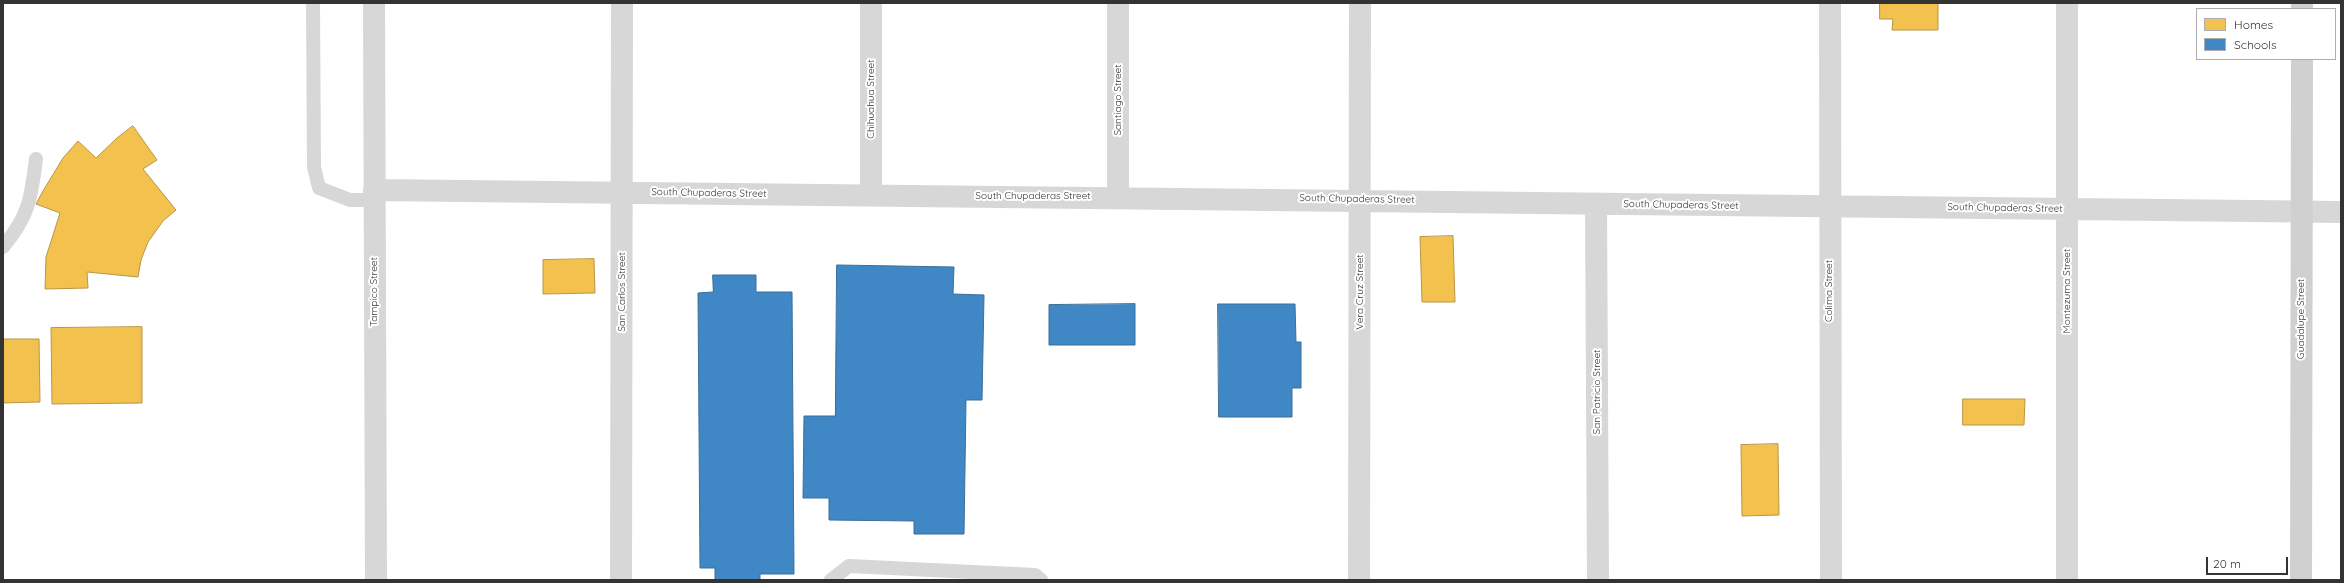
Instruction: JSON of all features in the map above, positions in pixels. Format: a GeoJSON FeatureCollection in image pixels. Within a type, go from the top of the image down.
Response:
{"type":"FeatureCollection","features":[{"type":"Feature","properties":{"kind":"main road","name":"Guadalupe Street"},"geometry":{"type":"LineString","coordinates":[[2301,580],[2302,60]]}},
{"type":"Feature","properties":{"kind":"street","name":"Tampico Street"},"geometry":{"type":"LineString","coordinates":[[374,3],[376,580]]}},
{"type":"Feature","properties":{"kind":"street","name":"San Carlos Street"},"geometry":{"type":"LineString","coordinates":[[621,580],[622,3]]}},
{"type":"Feature","properties":{"kind":"street","name":"Chihuahua Street"},"geometry":{"type":"LineString","coordinates":[[870,3],[871,195]]}},
{"type":"Feature","properties":{"kind":"street","name":"Santiago Street"},"geometry":{"type":"LineString","coordinates":[[1118,3],[1118,197]]}},
{"type":"Feature","properties":{"kind":"street","name":"Vera Cruz Street"},"geometry":{"type":"LineString","coordinates":[[1359,580],[1360,3]]}},
{"type":"Feature","properties":{"kind":"street","name":"Colima Street"},"geometry":{"type":"LineString","coordinates":[[1830,3],[1829,206],[1831,580]]}},
{"type":"Feature","properties":{"kind":"street","name":"Montezuma Street"},"geometry":{"type":"LineString","coordinates":[[2067,3],[2067,580]]}},
{"type":"Feature","properties":{"kind":"street","name":"South Chupaderas Street"},"geometry":{"type":"LineString","coordinates":[[374,195],[622,192],[1360,199],[1596,204],[2341,212]]}},
{"type":"Feature","properties":{"kind":"street","name":"San Patricio Street"},"geometry":{"type":"LineString","coordinates":[[1596,204],[1598,580]]}},
{"type":"Feature","properties":{"kind":"lane"},"geometry":{"type":"LineString","coordinates":[[313,3],[314,166],[320,188],[350,200],[374,195]]}},
{"type":"Feature","properties":{"kind":"lane"},"geometry":{"type":"LineString","coordinates":[[3,247],[25,216],[31,197],[36,159]]}},
{"type":"Feature","properties":{"kind":"lane"},"geometry":{"type":"LineString","coordinates":[[831,580],[849,566],[1035,575],[1041,580]]}},
{"type":"Feature","properties":{"kind":"building: Homes"},"geometry":{"type":"Polygon","coordinates":[[[1880,3],[1938,3],[1938,30],[1892,30],[1893,19],[1880,19],[1880,3]]]}},
{"type":"Feature","properties":{"kind":"building: Homes"},"geometry":{"type":"Polygon","coordinates":[[[133,126],[157,160],[143,169],[176,210],[163,221],[148,242],[141,260],[138,277],[87,272],[88,288],[45,289],[46,257],[60,213],[36,204],[43,191],[63,158],[78,141],[96,158],[117,138],[133,126]]]}},
{"type":"Feature","properties":{"kind":"building: Homes"},"geometry":{"type":"Polygon","coordinates":[[[1453,236],[1455,302],[1422,302],[1420,237],[1453,236]]]}},
{"type":"Feature","properties":{"kind":"building: Homes"},"geometry":{"type":"Polygon","coordinates":[[[594,259],[595,293],[543,294],[543,260],[594,259]]]}},
{"type":"Feature","properties":{"kind":"building: Homes"},"geometry":{"type":"Polygon","coordinates":[[[142,327],[142,403],[52,404],[51,328],[142,327]]]}},
{"type":"Feature","properties":{"kind":"building: Homes"},"geometry":{"type":"Polygon","coordinates":[[[3,339],[39,339],[40,402],[3,403],[3,339]]]}},
{"type":"Feature","properties":{"kind":"building: Homes"},"geometry":{"type":"Polygon","coordinates":[[[1963,399],[2025,399],[2024,425],[1963,425],[1963,399]]]}},
{"type":"Feature","properties":{"kind":"building: Homes"},"geometry":{"type":"Polygon","coordinates":[[[1778,444],[1779,515],[1742,516],[1741,445],[1778,444]]]}},
{"type":"Feature","properties":{"kind":"building: Schools"},"geometry":{"type":"Polygon","coordinates":[[[837,265],[954,267],[953,294],[984,295],[982,400],[966,400],[964,534],[914,534],[914,521],[829,520],[829,498],[803,498],[804,416],[835,416],[837,265]]]}},
{"type":"Feature","properties":{"kind":"building: Schools"},"geometry":{"type":"Polygon","coordinates":[[[713,275],[756,275],[756,292],[792,292],[794,574],[760,574],[760,580],[715,580],[715,568],[700,568],[698,293],[713,292],[713,275]]]}},
{"type":"Feature","properties":{"kind":"building: Schools"},"geometry":{"type":"Polygon","coordinates":[[[1135,304],[1135,345],[1049,345],[1049,305],[1135,304]]]}},
{"type":"Feature","properties":{"kind":"building: Schools"},"geometry":{"type":"Polygon","coordinates":[[[1218,304],[1295,304],[1296,342],[1301,342],[1301,388],[1292,388],[1292,417],[1219,417],[1218,304]]]}}]}
